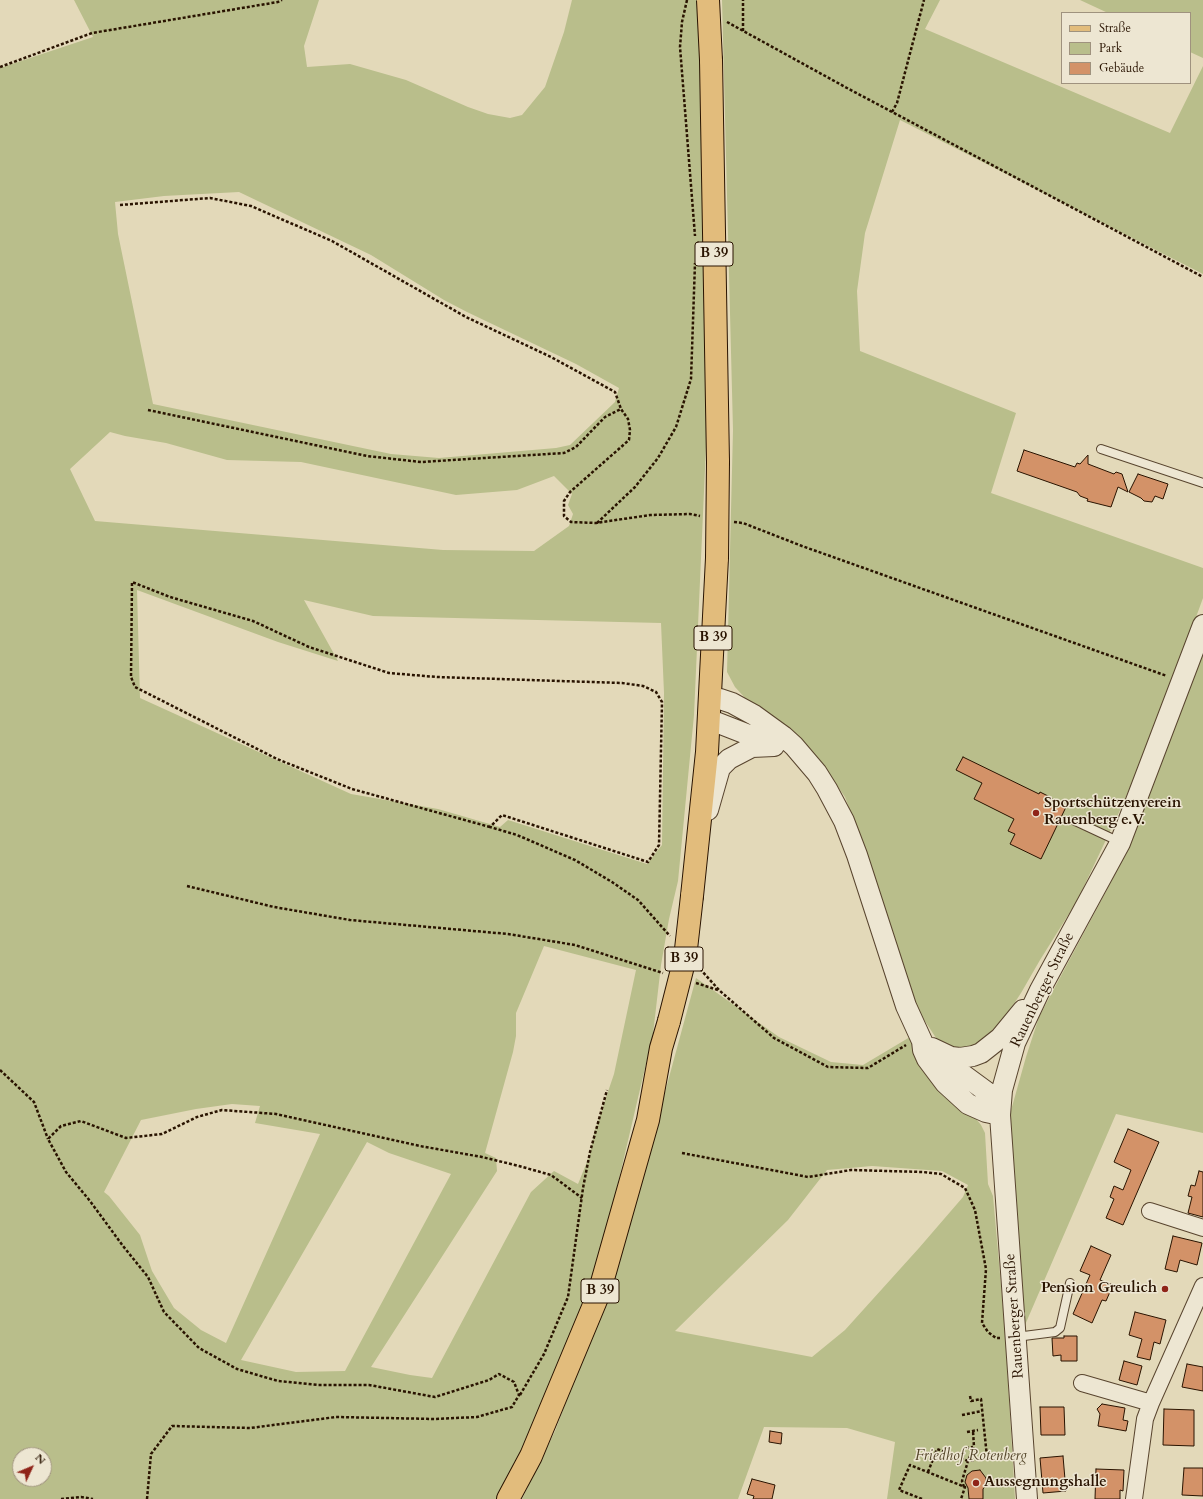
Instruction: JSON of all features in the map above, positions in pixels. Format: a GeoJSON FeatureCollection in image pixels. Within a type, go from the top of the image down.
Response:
{"type":"FeatureCollection","features":[{"type":"Feature","properties":{"kind":"main road","name":"B 39"},"geometry":{"type":"LineString","coordinates":[[508,1499],[531,1456],[599,1293],[648,1120],[661,1048],[684,958],[707,752],[717,558],[718,462],[711,60],[708,0]]}},
{"type":"Feature","properties":{"kind":"street","name":"Rauenberger Straße"},"geometry":{"type":"LineString","coordinates":[[1027,1499],[1000,1115],[1002,1090],[1015,1043],[1040,990],[1120,843],[1203,625]]}},
{"type":"Feature","properties":{"kind":"street"},"geometry":{"type":"LineString","coordinates":[[817,773],[804,763],[709,708],[720,699],[732,703],[754,715],[788,741],[817,773],[844,821],[857,855],[906,1006],[925,1043],[951,1057],[960,1058],[974,1056],[981,1053],[1000,1038],[1040,990]]}},
{"type":"Feature","properties":{"kind":"street"},"geometry":{"type":"LineString","coordinates":[[697,840],[703,831],[720,768],[729,759],[752,747],[774,746]]}},
{"type":"Feature","properties":{"kind":"street"},"geometry":{"type":"LineString","coordinates":[[925,1043],[923,1050],[927,1060],[945,1083],[957,1095],[968,1104],[1000,1115]]}},
{"type":"Feature","properties":{"kind":"street"},"geometry":{"type":"LineString","coordinates":[[1150,1211],[1203,1228]]}},
{"type":"Feature","properties":{"kind":"street"},"geometry":{"type":"LineString","coordinates":[[1134,1499],[1145,1419],[1203,1286]]}},
{"type":"Feature","properties":{"kind":"street"},"geometry":{"type":"LineString","coordinates":[[1082,1383],[1151,1403]]}},
{"type":"Feature","properties":{"kind":"lane"},"geometry":{"type":"LineString","coordinates":[[1101,449],[1203,483]]}},
{"type":"Feature","properties":{"kind":"lane"},"geometry":{"type":"LineString","coordinates":[[1075,821],[1120,843]]}},
{"type":"Feature","properties":{"kind":"lane"},"geometry":{"type":"LineString","coordinates":[[1016,1337],[1055,1332],[1060,1328],[1070,1283]]}},
{"type":"Feature","properties":{"kind":"path"},"geometry":{"type":"LineString","coordinates":[[0,67],[31,54],[92,33],[278,2],[282,0]]}},
{"type":"Feature","properties":{"kind":"path"},"geometry":{"type":"LineString","coordinates":[[687,0],[682,22],[680,47],[695,242]]}},
{"type":"Feature","properties":{"kind":"path"},"geometry":{"type":"LineString","coordinates":[[743,0],[743,31]]}},
{"type":"Feature","properties":{"kind":"path"},"geometry":{"type":"LineString","coordinates":[[892,112],[897,103],[924,0]]}},
{"type":"Feature","properties":{"kind":"path"},"geometry":{"type":"LineString","coordinates":[[727,22],[892,112],[1203,277]]}},
{"type":"Feature","properties":{"kind":"path"},"geometry":{"type":"LineString","coordinates":[[120,205],[210,198],[251,206],[332,241],[466,317],[551,357],[615,392],[621,409],[628,419],[630,430],[629,440],[570,492],[564,501],[564,516],[571,522],[596,523],[650,515],[690,514],[705,517]]}},
{"type":"Feature","properties":{"kind":"path"},"geometry":{"type":"LineString","coordinates":[[596,523],[635,487],[658,458],[676,427],[691,379],[696,258]]}},
{"type":"Feature","properties":{"kind":"path"},"geometry":{"type":"LineString","coordinates":[[148,410],[368,456],[421,462],[564,453],[576,446],[605,417],[621,409]]}},
{"type":"Feature","properties":{"kind":"path"},"geometry":{"type":"LineString","coordinates":[[728,521],[743,523],[809,549],[1181,681]]}},
{"type":"Feature","properties":{"kind":"path"},"geometry":{"type":"LineString","coordinates":[[490,827],[502,816],[648,862],[659,845],[662,702],[656,692],[643,686],[622,683],[436,677],[389,673],[309,647],[253,621],[170,596],[132,582],[131,677],[135,687],[277,760],[352,789],[518,835],[575,860],[612,882],[638,900],[674,940]]}},
{"type":"Feature","properties":{"kind":"path"},"geometry":{"type":"LineString","coordinates":[[187,886],[274,907],[350,920],[508,934],[575,945],[669,975]]}},
{"type":"Feature","properties":{"kind":"path"},"geometry":{"type":"LineString","coordinates":[[699,968],[720,991],[774,1038],[828,1067],[868,1068],[902,1046],[925,1043]]}},
{"type":"Feature","properties":{"kind":"path"},"geometry":{"type":"LineString","coordinates":[[691,982],[720,991]]}},
{"type":"Feature","properties":{"kind":"path"},"geometry":{"type":"LineString","coordinates":[[0,1070],[34,1102],[48,1139],[66,1172],[148,1277],[164,1312],[199,1348],[237,1369],[278,1380],[318,1385],[369,1385],[435,1397],[489,1380],[499,1374],[514,1382],[519,1395]]}},
{"type":"Feature","properties":{"kind":"path"},"geometry":{"type":"LineString","coordinates":[[147,1499],[151,1454],[172,1426],[250,1428],[336,1416],[435,1419],[477,1417],[512,1407],[544,1354],[568,1297],[590,1152],[607,1090]]}},
{"type":"Feature","properties":{"kind":"path"},"geometry":{"type":"LineString","coordinates":[[48,1139],[61,1126],[81,1121],[126,1138],[162,1134],[197,1117],[222,1110],[276,1114],[519,1166],[551,1175],[582,1198]]}},
{"type":"Feature","properties":{"kind":"path"},"geometry":{"type":"LineString","coordinates":[[682,1153],[808,1176],[851,1170],[924,1172],[941,1174],[965,1188],[975,1210],[986,1269],[982,1323],[988,1332],[996,1338],[1016,1337]]}},
{"type":"Feature","properties":{"kind":"path"},"geometry":{"type":"LineString","coordinates":[[970,1396],[971,1401],[981,1399],[986,1458]]}},
{"type":"Feature","properties":{"kind":"path"},"geometry":{"type":"LineString","coordinates":[[962,1414],[982,1411]]}},
{"type":"Feature","properties":{"kind":"path"},"geometry":{"type":"LineString","coordinates":[[967,1432],[978,1430]]}},
{"type":"Feature","properties":{"kind":"path"},"geometry":{"type":"LineString","coordinates":[[961,1499],[965,1487],[962,1481],[974,1447],[973,1431]]}},
{"type":"Feature","properties":{"kind":"path"},"geometry":{"type":"LineString","coordinates":[[966,1448],[974,1447]]}},
{"type":"Feature","properties":{"kind":"path"},"geometry":{"type":"LineString","coordinates":[[928,1472],[937,1449],[968,1461],[992,1457]]}},
{"type":"Feature","properties":{"kind":"path"},"geometry":{"type":"LineString","coordinates":[[922,1499],[899,1490],[910,1465],[965,1487]]}},
{"type":"Feature","properties":{"kind":"path"},"geometry":{"type":"LineString","coordinates":[[61,1499],[81,1497],[93,1499]]}},
{"type":"Feature","properties":{"kind":"green space"},"geometry":{"type":"Polygon","coordinates":[[[74,0],[319,0],[304,46],[307,67],[350,64],[406,80],[488,114],[510,118],[522,115],[545,87],[564,32],[572,0],[697,0],[708,217],[710,357],[694,715],[678,881],[669,919],[661,965],[653,1034],[611,1213],[590,1291],[526,1443],[497,1499],[0,1499],[0,68],[93,37],[74,0]],[[239,192],[164,196],[115,202],[118,234],[153,404],[391,454],[439,458],[556,448],[570,445],[615,402],[619,388],[576,364],[444,300],[371,255],[239,192]],[[110,432],[70,469],[95,521],[443,550],[534,551],[569,526],[573,514],[568,505],[572,494],[554,476],[517,490],[456,495],[301,462],[227,460],[166,443],[110,432]],[[137,590],[140,698],[351,794],[438,809],[500,827],[508,820],[647,864],[662,845],[664,693],[661,623],[373,616],[304,600],[338,661],[278,642],[137,590]],[[544,946],[516,1013],[516,1036],[513,1052],[485,1153],[496,1158],[497,1171],[371,1367],[432,1378],[531,1192],[554,1171],[578,1184],[589,1157],[595,1130],[614,1074],[636,970],[544,946]],[[232,1104],[196,1109],[141,1120],[104,1192],[109,1196],[140,1235],[152,1271],[174,1308],[201,1330],[226,1343],[320,1134],[255,1123],[260,1106],[232,1104]],[[367,1142],[241,1360],[296,1372],[345,1371],[451,1174],[389,1153],[367,1142]]]}},
{"type":"Feature","properties":{"kind":"green space"},"geometry":{"type":"Polygon","coordinates":[[[722,0],[940,0],[925,29],[1170,133],[1203,66],[1203,274],[900,120],[865,233],[857,291],[860,351],[1016,413],[991,493],[1203,568],[1203,598],[1166,702],[1122,806],[1077,901],[994,1034],[974,1048],[956,1048],[940,1044],[919,1012],[874,874],[845,797],[819,759],[801,740],[747,700],[735,687],[727,672],[733,430],[722,0]]]}},
{"type":"Feature","properties":{"kind":"green space"},"geometry":{"type":"Polygon","coordinates":[[[1080,0],[1203,0],[1203,58],[1191,52],[1191,12],[1106,12],[1080,0]]]}},
{"type":"Feature","properties":{"kind":"green space"},"geometry":{"type":"Polygon","coordinates":[[[1203,655],[1203,1133],[1116,1114],[1025,1325],[1011,1177],[1010,1114],[1039,1017],[1110,884],[1178,712],[1203,655]]]}},
{"type":"Feature","properties":{"kind":"green space","name":"Friedhof Rotenberg"},"geometry":{"type":"Polygon","coordinates":[[[696,978],[779,1037],[831,1062],[863,1065],[910,1037],[981,1125],[985,1133],[988,1184],[993,1196],[1005,1330],[1015,1499],[887,1499],[895,1442],[847,1428],[764,1427],[738,1499],[522,1499],[555,1431],[616,1270],[636,1204],[696,978]],[[872,1166],[827,1170],[788,1220],[675,1331],[812,1357],[845,1330],[963,1197],[968,1185],[942,1171],[872,1166]]]}},
{"type":"Feature","properties":{"kind":"building"},"geometry":{"type":"Polygon","coordinates":[[[1024,450],[1075,467],[1077,463],[1080,464],[1088,455],[1088,464],[1114,474],[1116,472],[1122,474],[1128,492],[1118,487],[1111,507],[1087,501],[1088,499],[1080,496],[1077,492],[1017,471],[1024,450]]]}},
{"type":"Feature","properties":{"kind":"building"},"geometry":{"type":"Polygon","coordinates":[[[1138,474],[1168,484],[1163,499],[1155,496],[1152,502],[1144,501],[1129,492],[1138,474]]]}},
{"type":"Feature","properties":{"kind":"building"},"geometry":{"type":"Polygon","coordinates":[[[963,757],[1039,794],[1040,792],[1052,798],[1051,800],[1066,807],[1041,859],[1010,844],[1015,834],[1008,831],[1014,819],[974,799],[982,783],[956,770],[963,757]]]}},
{"type":"Feature","properties":{"kind":"building"},"geometry":{"type":"Polygon","coordinates":[[[1128,1129],[1159,1142],[1123,1225],[1106,1218],[1114,1199],[1110,1197],[1114,1186],[1123,1190],[1131,1170],[1114,1162],[1128,1129]]]}},
{"type":"Feature","properties":{"kind":"building"},"geometry":{"type":"Polygon","coordinates":[[[1199,1171],[1203,1172],[1203,1217],[1188,1213],[1192,1197],[1188,1196],[1191,1185],[1195,1186],[1199,1171]]]}},
{"type":"Feature","properties":{"kind":"building"},"geometry":{"type":"Polygon","coordinates":[[[1173,1236],[1202,1243],[1197,1265],[1180,1260],[1177,1272],[1165,1269],[1173,1236]]]}},
{"type":"Feature","properties":{"kind":"building"},"geometry":{"type":"Polygon","coordinates":[[[1091,1246],[1111,1255],[1100,1280],[1113,1285],[1106,1301],[1102,1300],[1092,1323],[1073,1314],[1090,1275],[1080,1271],[1091,1246]]]}},
{"type":"Feature","properties":{"kind":"building"},"geometry":{"type":"Polygon","coordinates":[[[1135,1312],[1166,1320],[1160,1344],[1154,1342],[1150,1360],[1137,1357],[1142,1339],[1129,1335],[1135,1312]]]}},
{"type":"Feature","properties":{"kind":"building"},"geometry":{"type":"Polygon","coordinates":[[[1064,1336],[1077,1336],[1077,1361],[1061,1361],[1061,1355],[1053,1356],[1052,1338],[1064,1338],[1064,1336]]]}},
{"type":"Feature","properties":{"kind":"building"},"geometry":{"type":"Polygon","coordinates":[[[1124,1361],[1142,1366],[1137,1385],[1119,1380],[1124,1361]]]}},
{"type":"Feature","properties":{"kind":"building"},"geometry":{"type":"Polygon","coordinates":[[[1187,1364],[1203,1367],[1203,1391],[1182,1387],[1187,1364]]]}},
{"type":"Feature","properties":{"kind":"building"},"geometry":{"type":"Polygon","coordinates":[[[1102,1404],[1125,1408],[1123,1420],[1128,1421],[1126,1431],[1098,1426],[1100,1414],[1097,1409],[1102,1404]]]}},
{"type":"Feature","properties":{"kind":"building"},"geometry":{"type":"Polygon","coordinates":[[[1040,1407],[1064,1407],[1065,1435],[1041,1435],[1040,1407]]]}},
{"type":"Feature","properties":{"kind":"building"},"geometry":{"type":"Polygon","coordinates":[[[1164,1409],[1194,1410],[1194,1446],[1163,1445],[1164,1409]]]}},
{"type":"Feature","properties":{"kind":"building"},"geometry":{"type":"Polygon","coordinates":[[[770,1431],[782,1433],[781,1444],[769,1442],[770,1431]]]}},
{"type":"Feature","properties":{"kind":"building"},"geometry":{"type":"Polygon","coordinates":[[[1063,1456],[1066,1491],[1043,1493],[1040,1458],[1063,1456]]]}},
{"type":"Feature","properties":{"kind":"building"},"geometry":{"type":"Polygon","coordinates":[[[1184,1468],[1203,1468],[1203,1496],[1182,1495],[1184,1468]]]}},
{"type":"Feature","properties":{"kind":"building"},"geometry":{"type":"Polygon","coordinates":[[[1096,1469],[1124,1470],[1123,1491],[1120,1490],[1120,1499],[1095,1499],[1096,1469]]]}},
{"type":"Feature","properties":{"kind":"building","name":"Aussegnungshalle"},"geometry":{"type":"Polygon","coordinates":[[[980,1470],[986,1478],[986,1485],[983,1489],[983,1499],[969,1499],[968,1488],[965,1482],[967,1475],[972,1471],[980,1470]]]}},
{"type":"Feature","properties":{"kind":"building"},"geometry":{"type":"Polygon","coordinates":[[[752,1479],[775,1485],[772,1499],[753,1499],[754,1496],[747,1494],[752,1479]]]}},
{"type":"Feature","properties":{"kind":"place","name":"Sportschützenverein Rauenberg e.V."},"geometry":{"type":"Point","coordinates":[1036,813]}},
{"type":"Feature","properties":{"kind":"place","name":"Pension Greulich"},"geometry":{"type":"Point","coordinates":[1165,1289]}},
{"type":"Feature","properties":{"kind":"place","name":"Aussegnungshalle"},"geometry":{"type":"Point","coordinates":[976,1483]}}]}
